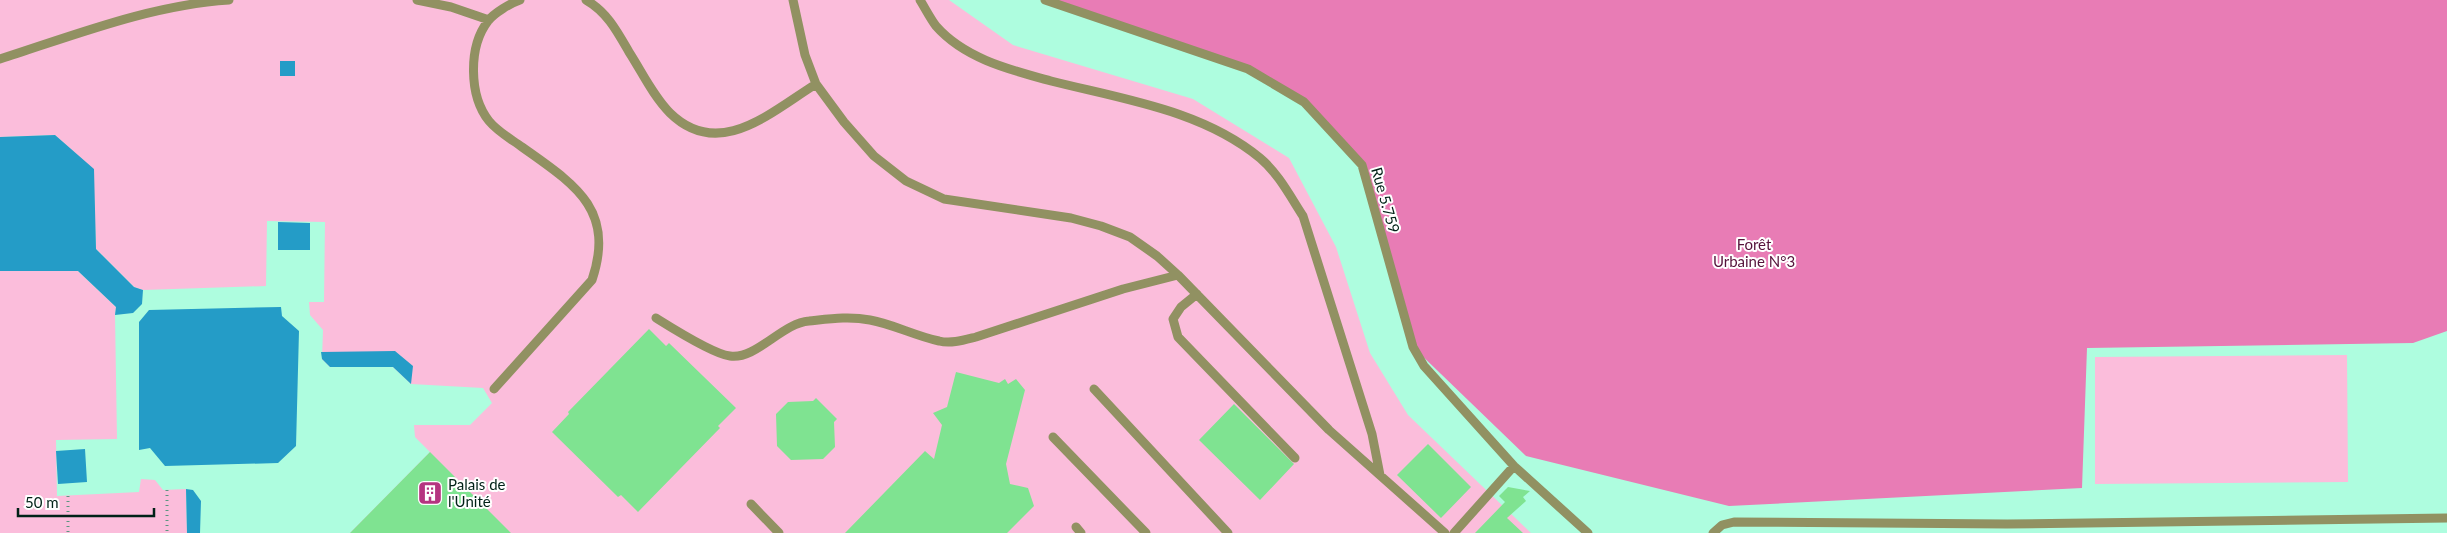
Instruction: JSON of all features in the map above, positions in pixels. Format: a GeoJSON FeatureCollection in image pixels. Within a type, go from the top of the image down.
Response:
{"type":"FeatureCollection","features":[{"type":"Feature","properties":{"kind":"lane"},"geometry":{"type":"LineString","coordinates":[[0,59],[116,22],[196,2],[229,0]]}},
{"type":"Feature","properties":{"kind":"lane"},"geometry":{"type":"LineString","coordinates":[[418,0],[451,7],[489,20]]}},
{"type":"Feature","properties":{"kind":"lane"},"geometry":{"type":"LineString","coordinates":[[494,389],[592,280],[598,260],[600,241],[595,218],[571,182],[499,131],[482,110],[475,86],[474,64],[479,40],[489,20],[520,0]]}},
{"type":"Feature","properties":{"kind":"lane"},"geometry":{"type":"LineString","coordinates":[[586,0],[597,6],[611,22],[656,95],[670,113],[691,128],[727,134],[744,129],[816,84]]}},
{"type":"Feature","properties":{"kind":"lane"},"geometry":{"type":"LineString","coordinates":[[793,0],[805,55],[816,84],[844,122],[874,156],[906,182],[944,199],[1070,218],[1101,226],[1130,237],[1178,274],[1329,430],[1445,533]]}},
{"type":"Feature","properties":{"kind":"lane"},"geometry":{"type":"LineString","coordinates":[[920,0],[936,26],[959,45],[1000,67],[1185,116],[1232,138],[1261,159],[1282,184],[1303,216],[1372,434],[1380,476]]}},
{"type":"Feature","properties":{"kind":"lane","name":"Rue 5.759"},"geometry":{"type":"LineString","coordinates":[[1045,0],[1248,69],[1304,102],[1362,165],[1413,347],[1424,366],[1514,466],[1588,533]]}},
{"type":"Feature","properties":{"kind":"lane"},"geometry":{"type":"LineString","coordinates":[[656,318],[686,336],[729,356],[739,356],[751,352],[778,333],[805,321],[847,318],[870,320],[940,341],[955,342],[1178,274]]}},
{"type":"Feature","properties":{"kind":"lane"},"geometry":{"type":"LineString","coordinates":[[1196,294],[1181,308],[1173,319],[1178,337],[1296,458]]}},
{"type":"Feature","properties":{"kind":"lane"},"geometry":{"type":"LineString","coordinates":[[1094,389],[1228,533]]}},
{"type":"Feature","properties":{"kind":"lane"},"geometry":{"type":"LineString","coordinates":[[1054,437],[1146,533]]}},
{"type":"Feature","properties":{"kind":"lane"},"geometry":{"type":"LineString","coordinates":[[1454,533],[1514,466]]}},
{"type":"Feature","properties":{"kind":"lane"},"geometry":{"type":"LineString","coordinates":[[751,504],[779,533]]}},
{"type":"Feature","properties":{"kind":"lane"},"geometry":{"type":"LineString","coordinates":[[1713,533],[1722,525],[1734,522],[2007,524],[2447,518]]}},
{"type":"Feature","properties":{"kind":"lane"},"geometry":{"type":"LineString","coordinates":[[2007,524],[2015,533]]}},
{"type":"Feature","properties":{"kind":"path"},"geometry":{"type":"LineString","coordinates":[[167,490],[168,533]]}},
{"type":"Feature","properties":{"kind":"path"},"geometry":{"type":"LineString","coordinates":[[68,496],[68,533]]}},
{"type":"Feature","properties":{"kind":"shaded area"},"geometry":{"type":"Polygon","coordinates":[[[0,0],[949,0],[1013,45],[1193,99],[1289,158],[1336,247],[1370,353],[1408,415],[1531,533],[350,533],[430,452],[415,437],[414,425],[470,425],[492,403],[483,388],[411,384],[393,367],[330,367],[322,359],[323,330],[310,315],[309,302],[324,302],[325,222],[267,221],[266,286],[143,290],[134,287],[96,249],[93,169],[55,135],[0,137],[0,0]]]}},
{"type":"Feature","properties":{"kind":"shaded area"},"geometry":{"type":"Polygon","coordinates":[[[0,271],[78,271],[116,307],[117,439],[56,440],[57,496],[139,492],[141,479],[155,480],[163,490],[186,489],[187,533],[0,533],[0,271]]]}},
{"type":"Feature","properties":{"kind":"shaded area"},"geometry":{"type":"Polygon","coordinates":[[[2347,355],[2348,482],[2095,484],[2095,357],[2347,355]]]}},
{"type":"Feature","properties":{"kind":"green space","name":"Forêt Urbaine N°3"},"geometry":{"type":"Polygon","coordinates":[[[1045,0],[2447,0],[2447,331],[2413,343],[2087,348],[2082,488],[1729,506],[1526,456],[1413,347],[1362,165],[1304,102],[1248,69],[1045,0]]]}},
{"type":"Feature","properties":{"kind":"water"},"geometry":{"type":"Polygon","coordinates":[[[280,61],[295,61],[295,76],[280,76],[280,61]]]}},
{"type":"Feature","properties":{"kind":"water"},"geometry":{"type":"Polygon","coordinates":[[[55,135],[94,169],[96,249],[134,287],[143,290],[142,304],[133,313],[115,315],[116,307],[78,271],[0,271],[0,137],[55,135]]]}},
{"type":"Feature","properties":{"kind":"water"},"geometry":{"type":"Polygon","coordinates":[[[278,222],[310,223],[310,250],[278,250],[278,222]]]}},
{"type":"Feature","properties":{"kind":"water"},"geometry":{"type":"Polygon","coordinates":[[[281,307],[282,316],[299,331],[296,446],[278,463],[165,466],[150,448],[139,450],[139,322],[149,310],[281,307]]]}},
{"type":"Feature","properties":{"kind":"water"},"geometry":{"type":"Polygon","coordinates":[[[395,351],[413,366],[411,384],[393,367],[330,367],[322,359],[321,352],[395,351]]]}},
{"type":"Feature","properties":{"kind":"water"},"geometry":{"type":"Polygon","coordinates":[[[85,449],[87,482],[58,484],[56,451],[85,449]]]}},
{"type":"Feature","properties":{"kind":"water"},"geometry":{"type":"Polygon","coordinates":[[[186,489],[193,490],[201,501],[200,533],[187,533],[186,489]]]}},
{"type":"Feature","properties":{"kind":"building"},"geometry":{"type":"Polygon","coordinates":[[[649,329],[666,346],[669,343],[736,408],[718,426],[720,428],[638,512],[621,495],[618,497],[552,432],[569,414],[568,412],[649,329]]]}},
{"type":"Feature","properties":{"kind":"building"},"geometry":{"type":"Polygon","coordinates":[[[956,372],[999,383],[1005,379],[1008,384],[1016,379],[1025,390],[1006,464],[1010,484],[1028,488],[1034,506],[1007,533],[845,533],[925,451],[934,459],[942,425],[933,413],[947,407],[956,372]]]}},
{"type":"Feature","properties":{"kind":"building"},"geometry":{"type":"Polygon","coordinates":[[[816,398],[837,419],[834,422],[835,447],[823,459],[791,460],[777,446],[776,414],[788,402],[813,401],[816,398]]]}},
{"type":"Feature","properties":{"kind":"building"},"geometry":{"type":"Polygon","coordinates":[[[1234,404],[1294,464],[1260,500],[1199,440],[1234,404]]]}},
{"type":"Feature","properties":{"kind":"building"},"geometry":{"type":"Polygon","coordinates":[[[1428,444],[1471,487],[1441,518],[1397,475],[1428,444]]]}},
{"type":"Feature","properties":{"kind":"building","name":"Palais de l'Unité"},"geometry":{"type":"Polygon","coordinates":[[[430,452],[511,533],[350,533],[430,452]]]}},
{"type":"Feature","properties":{"kind":"building"},"geometry":{"type":"Polygon","coordinates":[[[1508,487],[1530,491],[1523,497],[1526,501],[1507,518],[1523,533],[1475,533],[1505,502],[1499,496],[1508,487]]]}},
{"type":"Feature","properties":{"kind":"place","name":"Palais de l'Unité"},"geometry":{"type":"Point","coordinates":[430,493]}}]}
